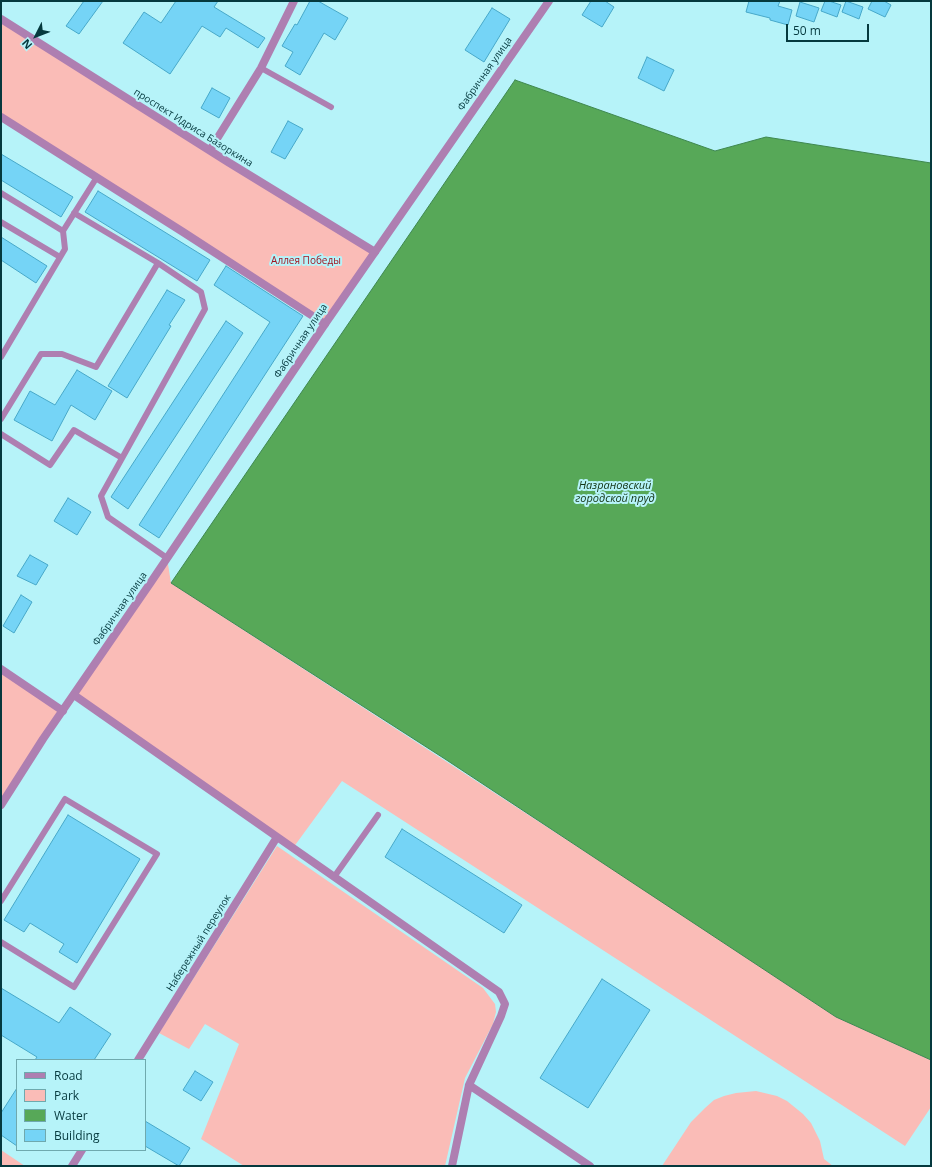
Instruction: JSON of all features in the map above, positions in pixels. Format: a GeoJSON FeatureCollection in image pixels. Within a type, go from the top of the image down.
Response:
{"type":"FeatureCollection","features":[{"type":"Feature","properties":{"kind":"street"},"geometry":{"type":"LineString","coordinates":[[210,150],[261,68],[294,1]]}},
{"type":"Feature","properties":{"kind":"street","name":"Фабричная улица"},"geometry":{"type":"LineString","coordinates":[[1,805],[43,739],[325,324],[549,1]]}},
{"type":"Feature","properties":{"kind":"street","name":"проспект Идриса Базоркина"},"geometry":{"type":"LineString","coordinates":[[1,19],[375,252]]}},
{"type":"Feature","properties":{"kind":"street"},"geometry":{"type":"LineString","coordinates":[[1,117],[325,324]]}},
{"type":"Feature","properties":{"kind":"street"},"geometry":{"type":"LineString","coordinates":[[1,669],[63,711]]}},
{"type":"Feature","properties":{"kind":"street"},"geometry":{"type":"LineString","coordinates":[[74,695],[499,992],[505,1004],[501,1016],[469,1085],[452,1166]]}},
{"type":"Feature","properties":{"kind":"street","name":"Набережный переулок"},"geometry":{"type":"LineString","coordinates":[[139,1059],[277,837]]}},
{"type":"Feature","properties":{"kind":"street"},"geometry":{"type":"LineString","coordinates":[[469,1085],[590,1166]]}},
{"type":"Feature","properties":{"kind":"street"},"geometry":{"type":"LineString","coordinates":[[72,1166],[81,1151]]}},
{"type":"Feature","properties":{"kind":"lane"},"geometry":{"type":"LineString","coordinates":[[261,68],[331,107]]}},
{"type":"Feature","properties":{"kind":"lane"},"geometry":{"type":"LineString","coordinates":[[1,357],[65,249],[62,231],[96,177]]}},
{"type":"Feature","properties":{"kind":"lane"},"geometry":{"type":"LineString","coordinates":[[1,193],[62,231]]}},
{"type":"Feature","properties":{"kind":"lane"},"geometry":{"type":"LineString","coordinates":[[74,213],[158,263],[201,292],[206,309],[101,496],[108,517],[167,558]]}},
{"type":"Feature","properties":{"kind":"lane"},"geometry":{"type":"LineString","coordinates":[[1,222],[60,257]]}},
{"type":"Feature","properties":{"kind":"lane"},"geometry":{"type":"LineString","coordinates":[[1,419],[41,354],[62,354],[96,367],[158,263]]}},
{"type":"Feature","properties":{"kind":"lane"},"geometry":{"type":"LineString","coordinates":[[1,434],[50,465],[74,430],[122,458]]}},
{"type":"Feature","properties":{"kind":"lane"},"geometry":{"type":"LineString","coordinates":[[1,901],[65,799],[157,854],[74,987],[1,942]]}},
{"type":"Feature","properties":{"kind":"lane"},"geometry":{"type":"LineString","coordinates":[[334,877],[378,815]]}},
{"type":"Feature","properties":{"kind":"green space","name":"Аллея Победы"},"geometry":{"type":"Polygon","coordinates":[[[1,19],[375,252],[325,324],[1,117],[1,19]]]}},
{"type":"Feature","properties":{"kind":"green space"},"geometry":{"type":"Polygon","coordinates":[[[167,558],[171,583],[621,875],[836,1017],[931,1060],[931,1107],[905,1146],[342,781],[293,848],[74,695],[167,558]]]}},
{"type":"Feature","properties":{"kind":"green space"},"geometry":{"type":"Polygon","coordinates":[[[1,669],[63,711],[1,805],[1,669]]]}},
{"type":"Feature","properties":{"kind":"green space"},"geometry":{"type":"Polygon","coordinates":[[[277,846],[483,988],[495,1004],[496,1012],[493,1024],[465,1078],[445,1166],[244,1166],[201,1139],[239,1044],[205,1024],[189,1049],[159,1033],[277,846]]]}},
{"type":"Feature","properties":{"kind":"green space"},"geometry":{"type":"Polygon","coordinates":[[[756,1091],[777,1096],[787,1101],[803,1114],[811,1123],[820,1141],[824,1159],[833,1166],[662,1166],[691,1122],[714,1100],[736,1093],[756,1091]]]}},
{"type":"Feature","properties":{"kind":"green space"},"geometry":{"type":"Polygon","coordinates":[[[1,1150],[25,1166],[1,1166],[1,1150]]]}},
{"type":"Feature","properties":{"kind":"water","name":"Назрановский городской пруд"},"geometry":{"type":"Polygon","coordinates":[[[515,80],[715,151],[766,137],[931,163],[931,1060],[836,1017],[445,759],[171,583],[515,80]]]}},
{"type":"Feature","properties":{"kind":"building"},"geometry":{"type":"Polygon","coordinates":[[[84,1],[103,1],[79,34],[66,26],[84,1]]]}},
{"type":"Feature","properties":{"kind":"building"},"geometry":{"type":"Polygon","coordinates":[[[176,1],[218,1],[214,7],[265,38],[258,48],[226,28],[220,37],[202,26],[170,74],[123,43],[144,12],[161,23],[176,1]]]}},
{"type":"Feature","properties":{"kind":"building"},"geometry":{"type":"Polygon","coordinates":[[[310,1],[318,1],[348,18],[335,40],[324,33],[300,75],[285,66],[293,52],[282,46],[295,24],[297,25],[310,1]]]}},
{"type":"Feature","properties":{"kind":"building"},"geometry":{"type":"Polygon","coordinates":[[[591,1],[605,1],[614,7],[602,27],[582,15],[591,1]]]}},
{"type":"Feature","properties":{"kind":"building"},"geometry":{"type":"Polygon","coordinates":[[[749,1],[780,1],[778,6],[792,10],[788,25],[770,20],[770,18],[746,12],[749,1]]]}},
{"type":"Feature","properties":{"kind":"building"},"geometry":{"type":"Polygon","coordinates":[[[825,1],[841,5],[837,17],[821,11],[825,1]]]}},
{"type":"Feature","properties":{"kind":"building"},"geometry":{"type":"Polygon","coordinates":[[[846,1],[863,7],[859,19],[842,12],[846,1]]]}},
{"type":"Feature","properties":{"kind":"building"},"geometry":{"type":"Polygon","coordinates":[[[872,1],[884,1],[891,5],[885,17],[868,9],[872,1]]]}},
{"type":"Feature","properties":{"kind":"building"},"geometry":{"type":"Polygon","coordinates":[[[800,2],[819,8],[814,22],[796,16],[800,2]]]}},
{"type":"Feature","properties":{"kind":"building"},"geometry":{"type":"Polygon","coordinates":[[[492,8],[510,19],[484,62],[465,50],[492,8]]]}},
{"type":"Feature","properties":{"kind":"building"},"geometry":{"type":"Polygon","coordinates":[[[647,57],[674,70],[664,91],[638,78],[647,57]]]}},
{"type":"Feature","properties":{"kind":"building"},"geometry":{"type":"Polygon","coordinates":[[[212,88],[230,98],[219,118],[201,108],[212,88]]]}},
{"type":"Feature","properties":{"kind":"building"},"geometry":{"type":"Polygon","coordinates":[[[288,121],[303,129],[285,159],[271,152],[288,121]]]}},
{"type":"Feature","properties":{"kind":"building"},"geometry":{"type":"Polygon","coordinates":[[[1,154],[73,197],[61,217],[1,180],[1,154]]]}},
{"type":"Feature","properties":{"kind":"building"},"geometry":{"type":"Polygon","coordinates":[[[98,191],[210,260],[197,281],[85,212],[98,191]]]}},
{"type":"Feature","properties":{"kind":"building"},"geometry":{"type":"Polygon","coordinates":[[[1,237],[47,266],[36,283],[1,260],[1,237]]]}},
{"type":"Feature","properties":{"kind":"building"},"geometry":{"type":"Polygon","coordinates":[[[226,266],[303,316],[159,538],[139,525],[270,322],[214,285],[226,266]]]}},
{"type":"Feature","properties":{"kind":"building"},"geometry":{"type":"Polygon","coordinates":[[[167,290],[185,300],[127,398],[108,386],[167,290]]]}},
{"type":"Feature","properties":{"kind":"building"},"geometry":{"type":"Polygon","coordinates":[[[226,321],[243,333],[128,509],[111,497],[226,321]]]}},
{"type":"Feature","properties":{"kind":"building"},"geometry":{"type":"Polygon","coordinates":[[[77,370],[112,391],[95,420],[71,405],[52,441],[14,420],[30,391],[55,405],[77,370]]]}},
{"type":"Feature","properties":{"kind":"building"},"geometry":{"type":"Polygon","coordinates":[[[68,498],[91,512],[77,535],[54,521],[68,498]]]}},
{"type":"Feature","properties":{"kind":"building"},"geometry":{"type":"Polygon","coordinates":[[[30,555],[48,565],[36,585],[17,576],[30,555]]]}},
{"type":"Feature","properties":{"kind":"building"},"geometry":{"type":"Polygon","coordinates":[[[21,595],[32,602],[14,633],[3,626],[21,595]]]}},
{"type":"Feature","properties":{"kind":"building"},"geometry":{"type":"Polygon","coordinates":[[[68,815],[140,859],[77,963],[59,952],[64,944],[30,923],[24,932],[4,920],[68,815]]]}},
{"type":"Feature","properties":{"kind":"building"},"geometry":{"type":"Polygon","coordinates":[[[402,829],[522,905],[504,933],[385,857],[402,829]]]}},
{"type":"Feature","properties":{"kind":"building"},"geometry":{"type":"Polygon","coordinates":[[[602,979],[650,1010],[588,1108],[540,1078],[602,979]]]}},
{"type":"Feature","properties":{"kind":"building"},"geometry":{"type":"Polygon","coordinates":[[[1,988],[59,1023],[70,1007],[111,1034],[95,1059],[36,1059],[37,1057],[1,1035],[1,988]]]}},
{"type":"Feature","properties":{"kind":"building"},"geometry":{"type":"Polygon","coordinates":[[[195,1071],[213,1082],[201,1101],[183,1090],[195,1071]]]}},
{"type":"Feature","properties":{"kind":"building"},"geometry":{"type":"Polygon","coordinates":[[[16,1090],[16,1145],[1,1135],[1,1113],[16,1090]]]}},
{"type":"Feature","properties":{"kind":"building"},"geometry":{"type":"Polygon","coordinates":[[[146,1122],[190,1148],[179,1166],[146,1147],[146,1122]]]}}]}
